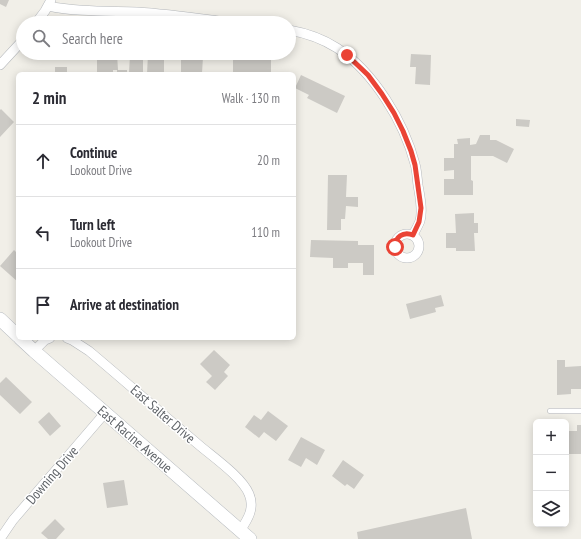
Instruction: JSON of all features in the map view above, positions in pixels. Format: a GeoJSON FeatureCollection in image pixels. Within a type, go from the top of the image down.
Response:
{"type":"FeatureCollection","features":[{"type":"Feature","properties":{"kind":"main road","name":"East Racine Avenue"},"geometry":{"type":"LineString","coordinates":[[0,319],[16,334]]}},
{"type":"Feature","properties":{"kind":"main road","name":"East Racine Avenue"},"geometry":{"type":"LineString","coordinates":[[22,340],[245,535]]}},
{"type":"Feature","properties":{"kind":"street"},"geometry":{"type":"LineString","coordinates":[[41,16],[50,3],[62,9],[138,12],[181,16]]}},
{"type":"Feature","properties":{"kind":"street"},"geometry":{"type":"LineString","coordinates":[[296,32],[319,39],[347,55],[368,75],[394,113],[403,131],[417,173],[421,216],[413,235]]}},
{"type":"Feature","properties":{"kind":"street"},"geometry":{"type":"LineString","coordinates":[[0,65],[16,48]]}},
{"type":"Feature","properties":{"kind":"street"},"geometry":{"type":"LineString","coordinates":[[34,351],[45,340]]}},
{"type":"Feature","properties":{"kind":"street","name":"East Salter Drive"},"geometry":{"type":"LineString","coordinates":[[72,340],[89,351],[230,471],[245,486],[252,503],[245,535]]}},
{"type":"Feature","properties":{"kind":"street","name":"Downing Drive"},"geometry":{"type":"LineString","coordinates":[[0,539],[12,520],[105,413]]}},
{"type":"Feature","properties":{"kind":"lane"},"geometry":{"type":"LineString","coordinates":[[550,412],[581,411]]}},
{"type":"Feature","properties":{"kind":"building"},"geometry":{"type":"Polygon","coordinates":[[[0,0],[9,0],[6,7],[0,4],[0,0]]]}},
{"type":"Feature","properties":{"kind":"building"},"geometry":{"type":"Polygon","coordinates":[[[411,54],[431,55],[430,85],[415,84],[416,67],[410,67],[411,54]]]}},
{"type":"Feature","properties":{"kind":"building"},"geometry":{"type":"Polygon","coordinates":[[[97,60],[117,60],[118,70],[113,70],[113,72],[97,72],[97,60]]]}},
{"type":"Feature","properties":{"kind":"building"},"geometry":{"type":"Polygon","coordinates":[[[130,60],[143,60],[143,72],[129,72],[130,60]]]}},
{"type":"Feature","properties":{"kind":"building"},"geometry":{"type":"Polygon","coordinates":[[[148,60],[164,60],[164,72],[147,72],[148,60]]]}},
{"type":"Feature","properties":{"kind":"building"},"geometry":{"type":"Polygon","coordinates":[[[181,60],[203,60],[202,72],[181,72],[181,60]]]}},
{"type":"Feature","properties":{"kind":"building"},"geometry":{"type":"Polygon","coordinates":[[[233,60],[271,60],[271,72],[233,72],[233,60]]]}},
{"type":"Feature","properties":{"kind":"building"},"geometry":{"type":"Polygon","coordinates":[[[55,67],[67,67],[67,72],[55,72],[55,67]]]}},
{"type":"Feature","properties":{"kind":"building"},"geometry":{"type":"Polygon","coordinates":[[[117,70],[127,70],[127,72],[117,72],[117,70]]]}},
{"type":"Feature","properties":{"kind":"building"},"geometry":{"type":"Polygon","coordinates":[[[301,75],[345,96],[337,113],[307,98],[309,95],[296,88],[301,75]]]}},
{"type":"Feature","properties":{"kind":"building"},"geometry":{"type":"Polygon","coordinates":[[[1,109],[14,122],[0,137],[0,110],[1,109]]]}},
{"type":"Feature","properties":{"kind":"building"},"geometry":{"type":"Polygon","coordinates":[[[516,119],[530,120],[529,127],[516,126],[516,119]]]}},
{"type":"Feature","properties":{"kind":"building"},"geometry":{"type":"Polygon","coordinates":[[[480,135],[490,135],[490,140],[496,140],[514,149],[507,163],[493,156],[471,156],[471,180],[473,181],[473,195],[444,195],[444,179],[454,179],[454,170],[444,171],[444,158],[454,158],[454,144],[458,144],[457,139],[470,138],[470,145],[476,144],[480,135]]]}},
{"type":"Feature","properties":{"kind":"building"},"geometry":{"type":"Polygon","coordinates":[[[328,175],[347,175],[346,197],[358,197],[358,207],[346,206],[345,219],[341,219],[341,230],[327,230],[328,175]]]}},
{"type":"Feature","properties":{"kind":"building"},"geometry":{"type":"Polygon","coordinates":[[[474,213],[474,223],[478,223],[478,233],[474,233],[475,251],[456,251],[456,248],[446,248],[446,233],[456,233],[455,214],[474,213]]]}},
{"type":"Feature","properties":{"kind":"building"},"geometry":{"type":"Polygon","coordinates":[[[311,240],[358,241],[358,245],[374,245],[374,275],[363,275],[363,263],[348,263],[348,268],[333,268],[333,258],[310,257],[311,240]]]}},
{"type":"Feature","properties":{"kind":"building"},"geometry":{"type":"Polygon","coordinates":[[[14,250],[16,252],[16,280],[0,266],[14,250]]]}},
{"type":"Feature","properties":{"kind":"building"},"geometry":{"type":"Polygon","coordinates":[[[441,295],[444,306],[435,308],[436,312],[410,319],[406,304],[441,295]]]}},
{"type":"Feature","properties":{"kind":"building"},"geometry":{"type":"Polygon","coordinates":[[[214,350],[230,365],[224,372],[228,376],[215,390],[206,382],[212,376],[200,364],[214,350]]]}},
{"type":"Feature","properties":{"kind":"building"},"geometry":{"type":"Polygon","coordinates":[[[557,360],[565,360],[565,367],[581,366],[581,389],[571,389],[571,394],[557,395],[557,360]]]}},
{"type":"Feature","properties":{"kind":"building"},"geometry":{"type":"Polygon","coordinates":[[[6,377],[32,402],[20,414],[0,395],[0,383],[6,377]]]}},
{"type":"Feature","properties":{"kind":"building"},"geometry":{"type":"Polygon","coordinates":[[[268,411],[288,426],[276,441],[264,432],[259,438],[245,427],[254,415],[261,420],[268,411]]]}},
{"type":"Feature","properties":{"kind":"building"},"geometry":{"type":"Polygon","coordinates":[[[49,412],[61,426],[50,436],[38,422],[49,412]]]}},
{"type":"Feature","properties":{"kind":"building"},"geometry":{"type":"Polygon","coordinates":[[[577,425],[581,425],[581,454],[569,454],[569,431],[577,431],[577,425]]]}},
{"type":"Feature","properties":{"kind":"building"},"geometry":{"type":"Polygon","coordinates":[[[301,437],[325,450],[317,465],[306,458],[301,467],[288,460],[301,437]]]}},
{"type":"Feature","properties":{"kind":"building"},"geometry":{"type":"Polygon","coordinates":[[[343,460],[364,475],[354,489],[347,484],[345,486],[332,476],[343,460]]]}},
{"type":"Feature","properties":{"kind":"building"},"geometry":{"type":"Polygon","coordinates":[[[124,480],[128,505],[107,508],[103,483],[124,480]]]}},
{"type":"Feature","properties":{"kind":"building"},"geometry":{"type":"Polygon","coordinates":[[[466,508],[472,539],[358,539],[357,532],[466,508]]]}},
{"type":"Feature","properties":{"kind":"building"},"geometry":{"type":"Polygon","coordinates":[[[55,519],[65,529],[56,539],[48,539],[41,533],[55,519]]]}},
{"type":"Feature","properties":{"kind":"route"},"geometry":{"type":"LineString","coordinates":[[347,55],[368,75],[394,113],[403,131],[415,165],[420,196],[421,216],[413,235],[406,234],[399,237],[395,247]]}}]}
